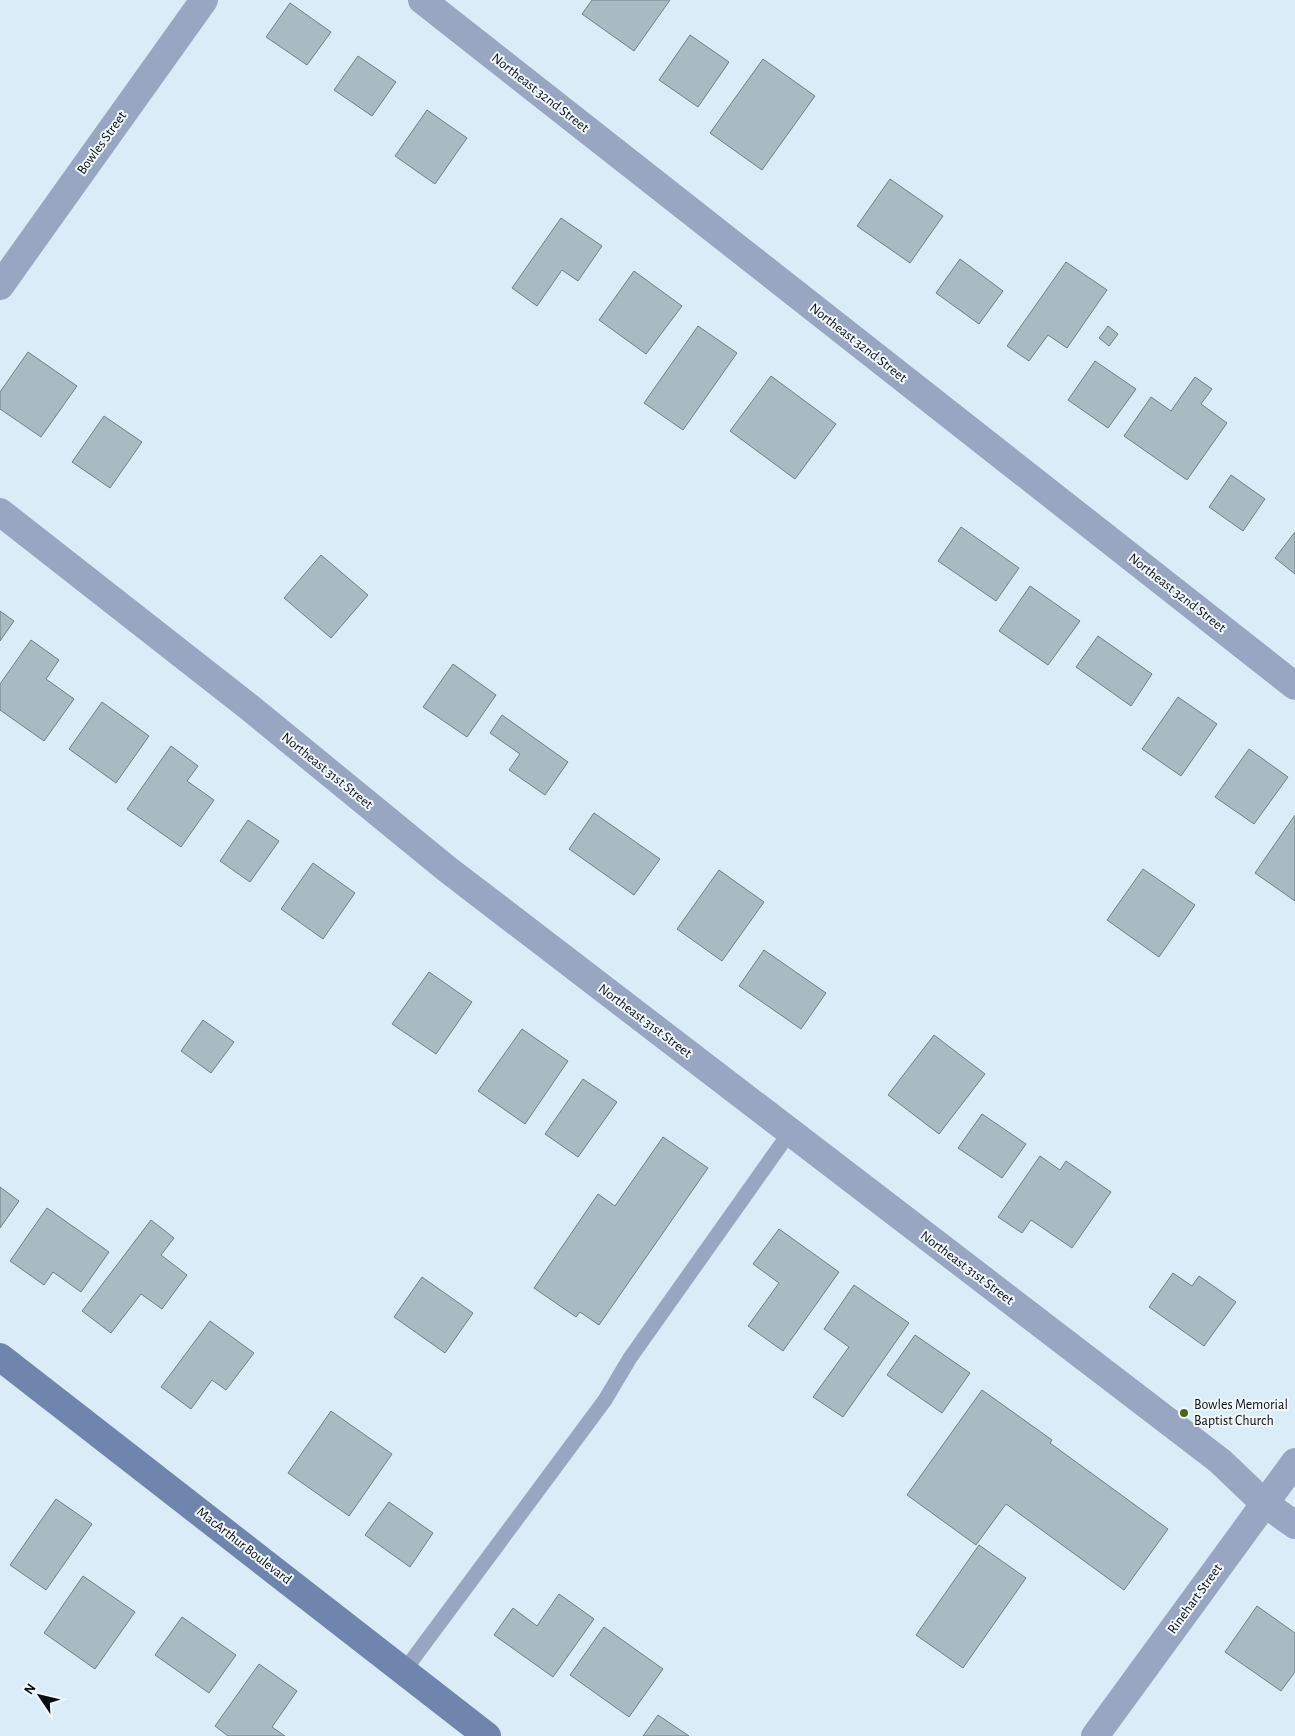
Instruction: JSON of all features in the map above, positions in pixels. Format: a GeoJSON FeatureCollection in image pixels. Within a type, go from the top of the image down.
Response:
{"type":"FeatureCollection","features":[{"type":"Feature","properties":{"kind":"main road","name":"MacArthur Boulevard"},"geometry":{"type":"LineString","coordinates":[[0,1357],[487,1736]]}},
{"type":"Feature","properties":{"kind":"street","name":"Bowles Street"},"geometry":{"type":"LineString","coordinates":[[0,286],[204,0]]}},
{"type":"Feature","properties":{"kind":"street","name":"Northeast 32nd Street"},"geometry":{"type":"LineString","coordinates":[[422,0],[1295,686]]}},
{"type":"Feature","properties":{"kind":"street","name":"Northeast 31st Street"},"geometry":{"type":"LineString","coordinates":[[0,512],[249,707],[447,869],[1220,1461],[1264,1503],[1295,1525]]}},
{"type":"Feature","properties":{"kind":"street","name":"Rinehart Street"},"geometry":{"type":"LineString","coordinates":[[1095,1736],[1295,1462]]}},
{"type":"Feature","properties":{"kind":"lane"},"geometry":{"type":"LineString","coordinates":[[404,1671],[605,1400],[630,1358],[790,1132]]}},
{"type":"Feature","properties":{"kind":"building"},"geometry":{"type":"Polygon","coordinates":[[[592,0],[670,0],[634,51],[582,14],[592,0]]]}},
{"type":"Feature","properties":{"kind":"building"},"geometry":{"type":"Polygon","coordinates":[[[290,3],[331,32],[307,65],[266,37],[290,3]]]}},
{"type":"Feature","properties":{"kind":"building"},"geometry":{"type":"Polygon","coordinates":[[[690,35],[729,62],[698,107],[659,80],[690,35]]]}},
{"type":"Feature","properties":{"kind":"building"},"geometry":{"type":"Polygon","coordinates":[[[358,56],[396,82],[372,116],[334,90],[358,56]]]}},
{"type":"Feature","properties":{"kind":"building"},"geometry":{"type":"Polygon","coordinates":[[[763,59],[815,96],[762,170],[710,133],[763,59]]]}},
{"type":"Feature","properties":{"kind":"building"},"geometry":{"type":"Polygon","coordinates":[[[427,110],[467,138],[435,184],[395,156],[427,110]]]}},
{"type":"Feature","properties":{"kind":"building"},"geometry":{"type":"Polygon","coordinates":[[[890,179],[943,216],[910,263],[857,226],[890,179]]]}},
{"type":"Feature","properties":{"kind":"building"},"geometry":{"type":"Polygon","coordinates":[[[561,218],[602,246],[578,281],[562,270],[537,306],[512,288],[561,218]]]}},
{"type":"Feature","properties":{"kind":"building"},"geometry":{"type":"Polygon","coordinates":[[[960,259],[1003,291],[979,324],[936,293],[960,259]]]}},
{"type":"Feature","properties":{"kind":"building"},"geometry":{"type":"Polygon","coordinates":[[[1066,262],[1107,290],[1067,348],[1048,335],[1029,361],[1007,346],[1066,262]]]}},
{"type":"Feature","properties":{"kind":"building"},"geometry":{"type":"Polygon","coordinates":[[[634,271],[682,306],[646,354],[599,320],[634,271]]]}},
{"type":"Feature","properties":{"kind":"building"},"geometry":{"type":"Polygon","coordinates":[[[698,326],[737,353],[683,430],[644,403],[698,326]]]}},
{"type":"Feature","properties":{"kind":"building"},"geometry":{"type":"Polygon","coordinates":[[[1108,326],[1118,334],[1109,346],[1099,338],[1108,326]]]}},
{"type":"Feature","properties":{"kind":"building"},"geometry":{"type":"Polygon","coordinates":[[[28,352],[77,386],[41,437],[0,409],[0,392],[28,352]]]}},
{"type":"Feature","properties":{"kind":"building"},"geometry":{"type":"Polygon","coordinates":[[[1095,361],[1136,389],[1108,428],[1068,400],[1095,361]]]}},
{"type":"Feature","properties":{"kind":"building"},"geometry":{"type":"Polygon","coordinates":[[[771,376],[836,424],[795,479],[730,431],[771,376]]]}},
{"type":"Feature","properties":{"kind":"building"},"geometry":{"type":"Polygon","coordinates":[[[1195,377],[1212,389],[1201,404],[1227,423],[1187,480],[1124,436],[1151,397],[1171,411],[1195,377]]]}},
{"type":"Feature","properties":{"kind":"building"},"geometry":{"type":"Polygon","coordinates":[[[104,416],[142,442],[110,488],[72,462],[104,416]]]}},
{"type":"Feature","properties":{"kind":"building"},"geometry":{"type":"Polygon","coordinates":[[[1231,475],[1265,499],[1243,531],[1209,507],[1231,475]]]}},
{"type":"Feature","properties":{"kind":"building"},"geometry":{"type":"Polygon","coordinates":[[[961,527],[1019,568],[996,601],[938,561],[961,527]]]}},
{"type":"Feature","properties":{"kind":"building"},"geometry":{"type":"Polygon","coordinates":[[[1295,532],[1295,574],[1275,558],[1295,532]]]}},
{"type":"Feature","properties":{"kind":"building"},"geometry":{"type":"Polygon","coordinates":[[[321,555],[368,595],[331,638],[284,598],[321,555]]]}},
{"type":"Feature","properties":{"kind":"building"},"geometry":{"type":"Polygon","coordinates":[[[1030,586],[1080,621],[1048,665],[999,631],[1030,586]]]}},
{"type":"Feature","properties":{"kind":"building"},"geometry":{"type":"Polygon","coordinates":[[[0,611],[14,621],[0,641],[0,611]]]}},
{"type":"Feature","properties":{"kind":"building"},"geometry":{"type":"Polygon","coordinates":[[[1098,636],[1152,674],[1131,706],[1076,667],[1098,636]]]}},
{"type":"Feature","properties":{"kind":"building"},"geometry":{"type":"Polygon","coordinates":[[[31,640],[59,660],[46,679],[74,699],[44,741],[0,710],[0,684],[31,640]]]}},
{"type":"Feature","properties":{"kind":"building"},"geometry":{"type":"Polygon","coordinates":[[[453,664],[496,695],[467,737],[423,707],[453,664]]]}},
{"type":"Feature","properties":{"kind":"building"},"geometry":{"type":"Polygon","coordinates":[[[1178,697],[1217,724],[1181,776],[1142,749],[1178,697]]]}},
{"type":"Feature","properties":{"kind":"building"},"geometry":{"type":"Polygon","coordinates":[[[102,702],[149,736],[116,783],[69,749],[102,702]]]}},
{"type":"Feature","properties":{"kind":"building"},"geometry":{"type":"Polygon","coordinates":[[[502,715],[568,762],[545,795],[509,770],[520,754],[490,733],[502,715]]]}},
{"type":"Feature","properties":{"kind":"building"},"geometry":{"type":"Polygon","coordinates":[[[171,746],[198,766],[187,781],[214,800],[181,847],[127,809],[171,746]]]}},
{"type":"Feature","properties":{"kind":"building"},"geometry":{"type":"Polygon","coordinates":[[[1249,749],[1288,777],[1254,824],[1215,797],[1249,749]]]}},
{"type":"Feature","properties":{"kind":"building"},"geometry":{"type":"Polygon","coordinates":[[[594,813],[660,859],[634,895],[569,849],[594,813]]]}},
{"type":"Feature","properties":{"kind":"building"},"geometry":{"type":"Polygon","coordinates":[[[1295,815],[1295,901],[1255,873],[1295,815]]]}},
{"type":"Feature","properties":{"kind":"building"},"geometry":{"type":"Polygon","coordinates":[[[248,820],[279,841],[250,882],[220,861],[248,820]]]}},
{"type":"Feature","properties":{"kind":"building"},"geometry":{"type":"Polygon","coordinates":[[[313,863],[355,893],[323,939],[281,909],[313,863]]]}},
{"type":"Feature","properties":{"kind":"building"},"geometry":{"type":"Polygon","coordinates":[[[1143,869],[1195,905],[1159,957],[1107,920],[1143,869]]]}},
{"type":"Feature","properties":{"kind":"building"},"geometry":{"type":"Polygon","coordinates":[[[719,870],[764,902],[722,961],[677,929],[719,870]]]}},
{"type":"Feature","properties":{"kind":"building"},"geometry":{"type":"Polygon","coordinates":[[[764,950],[826,993],[801,1029],[739,986],[764,950]]]}},
{"type":"Feature","properties":{"kind":"building"},"geometry":{"type":"Polygon","coordinates":[[[429,972],[472,1002],[436,1054],[392,1024],[429,972]]]}},
{"type":"Feature","properties":{"kind":"building"},"geometry":{"type":"Polygon","coordinates":[[[203,1020],[234,1042],[211,1073],[181,1051],[203,1020]]]}},
{"type":"Feature","properties":{"kind":"building"},"geometry":{"type":"Polygon","coordinates":[[[522,1029],[568,1061],[525,1124],[478,1091],[522,1029]]]}},
{"type":"Feature","properties":{"kind":"building"},"geometry":{"type":"Polygon","coordinates":[[[934,1035],[985,1074],[939,1134],[888,1095],[934,1035]]]}},
{"type":"Feature","properties":{"kind":"building"},"geometry":{"type":"Polygon","coordinates":[[[583,1079],[617,1102],[578,1157],[545,1134],[583,1079]]]}},
{"type":"Feature","properties":{"kind":"building"},"geometry":{"type":"Polygon","coordinates":[[[982,1114],[1026,1144],[1002,1178],[958,1148],[982,1114]]]}},
{"type":"Feature","properties":{"kind":"building"},"geometry":{"type":"Polygon","coordinates":[[[663,1137],[708,1168],[599,1325],[580,1312],[576,1317],[534,1288],[598,1194],[615,1206],[663,1137]]]}},
{"type":"Feature","properties":{"kind":"building"},"geometry":{"type":"Polygon","coordinates":[[[1040,1156],[1060,1170],[1066,1161],[1111,1192],[1072,1248],[1031,1220],[1022,1233],[998,1217],[1040,1156]]]}},
{"type":"Feature","properties":{"kind":"building"},"geometry":{"type":"Polygon","coordinates":[[[0,1187],[19,1201],[0,1228],[0,1187]]]}},
{"type":"Feature","properties":{"kind":"building"},"geometry":{"type":"Polygon","coordinates":[[[47,1208],[109,1252],[81,1292],[53,1272],[44,1285],[10,1261],[47,1208]]]}},
{"type":"Feature","properties":{"kind":"building"},"geometry":{"type":"Polygon","coordinates":[[[151,1220],[174,1238],[161,1255],[187,1275],[162,1309],[141,1294],[111,1333],[82,1311],[151,1220]]]}},
{"type":"Feature","properties":{"kind":"building"},"geometry":{"type":"Polygon","coordinates":[[[779,1229],[839,1272],[783,1351],[748,1326],[779,1283],[753,1264],[779,1229]]]}},
{"type":"Feature","properties":{"kind":"building"},"geometry":{"type":"Polygon","coordinates":[[[1173,1273],[1192,1286],[1199,1276],[1236,1302],[1204,1346],[1149,1307],[1173,1273]]]}},
{"type":"Feature","properties":{"kind":"building"},"geometry":{"type":"Polygon","coordinates":[[[422,1277],[473,1313],[445,1353],[394,1317],[422,1277]]]}},
{"type":"Feature","properties":{"kind":"building"},"geometry":{"type":"Polygon","coordinates":[[[854,1285],[909,1323],[843,1417],[813,1397],[849,1347],[824,1329],[854,1285]]]}},
{"type":"Feature","properties":{"kind":"building"},"geometry":{"type":"Polygon","coordinates":[[[210,1321],[254,1353],[226,1390],[212,1380],[191,1409],[161,1387],[210,1321]]]}},
{"type":"Feature","properties":{"kind":"building"},"geometry":{"type":"Polygon","coordinates":[[[915,1335],[970,1373],[942,1413],[887,1375],[915,1335]]]}},
{"type":"Feature","properties":{"kind":"building"},"geometry":{"type":"Polygon","coordinates":[[[982,1390],[1052,1440],[1050,1443],[1168,1529],[1124,1590],[1006,1504],[976,1545],[907,1495],[982,1390]]]}},
{"type":"Feature","properties":{"kind":"building"},"geometry":{"type":"Polygon","coordinates":[[[331,1411],[392,1454],[349,1516],[288,1473],[331,1411]]]}},
{"type":"Feature","properties":{"kind":"building"},"geometry":{"type":"Polygon","coordinates":[[[56,1499],[92,1524],[46,1590],[10,1565],[56,1499]]]}},
{"type":"Feature","properties":{"kind":"building"},"geometry":{"type":"Polygon","coordinates":[[[389,1502],[433,1533],[410,1567],[365,1535],[389,1502]]]}},
{"type":"Feature","properties":{"kind":"building"},"geometry":{"type":"Polygon","coordinates":[[[979,1545],[1026,1578],[963,1668],[916,1635],[979,1545]]]}},
{"type":"Feature","properties":{"kind":"building"},"geometry":{"type":"Polygon","coordinates":[[[83,1576],[135,1612],[95,1669],[44,1633],[83,1576]]]}},
{"type":"Feature","properties":{"kind":"building"},"geometry":{"type":"Polygon","coordinates":[[[559,1594],[594,1619],[553,1677],[494,1635],[513,1608],[537,1626],[559,1594]]]}},
{"type":"Feature","properties":{"kind":"building"},"geometry":{"type":"Polygon","coordinates":[[[1257,1606],[1295,1633],[1295,1672],[1281,1691],[1225,1652],[1257,1606]]]}},
{"type":"Feature","properties":{"kind":"building"},"geometry":{"type":"Polygon","coordinates":[[[182,1617],[236,1655],[209,1693],[155,1655],[182,1617]]]}},
{"type":"Feature","properties":{"kind":"building"},"geometry":{"type":"Polygon","coordinates":[[[604,1627],[663,1669],[629,1717],[570,1675],[604,1627]]]}},
{"type":"Feature","properties":{"kind":"building"},"geometry":{"type":"Polygon","coordinates":[[[259,1664],[297,1691],[272,1727],[285,1736],[228,1736],[215,1726],[259,1664]]]}},
{"type":"Feature","properties":{"kind":"building"},"geometry":{"type":"Polygon","coordinates":[[[658,1715],[689,1736],[643,1736],[658,1715]]]}},
{"type":"Feature","properties":{"kind":"place","name":"Bowles Memorial Baptist Church"},"geometry":{"type":"Point","coordinates":[1184,1413]}}]}
